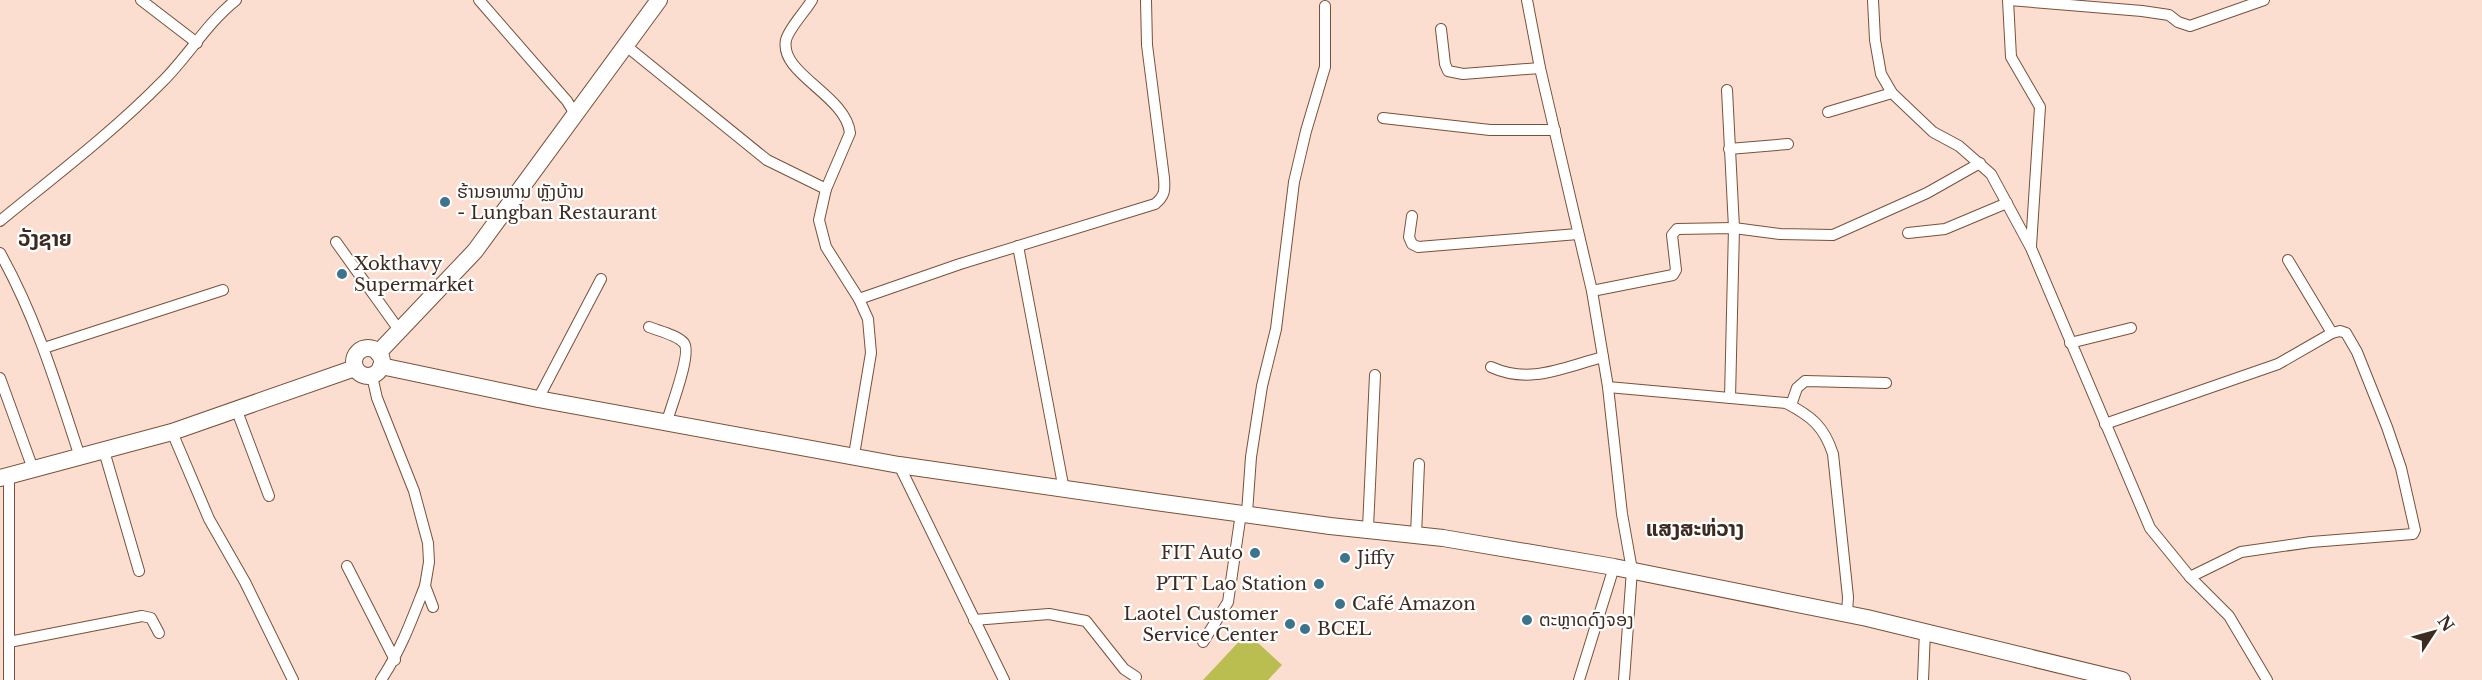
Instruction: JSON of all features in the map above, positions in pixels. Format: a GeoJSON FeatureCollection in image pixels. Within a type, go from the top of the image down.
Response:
{"type":"FeatureCollection","features":[{"type":"Feature","properties":{"kind":"street"},"geometry":{"type":"LineString","coordinates":[[141,0],[197,43]]}},
{"type":"Feature","properties":{"kind":"street"},"geometry":{"type":"LineString","coordinates":[[0,221],[101,138],[163,82],[197,43],[217,15],[236,0]]}},
{"type":"Feature","properties":{"kind":"street"},"geometry":{"type":"LineString","coordinates":[[479,0],[567,101],[574,114]]}},
{"type":"Feature","properties":{"kind":"street"},"geometry":{"type":"LineString","coordinates":[[381,680],[395,660],[425,586],[429,562],[428,543],[414,491],[377,398],[377,365],[372,349],[360,351],[354,362],[355,368],[362,375],[377,365],[399,330],[475,251],[659,0]]}},
{"type":"Feature","properties":{"kind":"street"},"geometry":{"type":"LineString","coordinates":[[812,0],[788,34],[786,49],[791,62],[843,111],[849,126],[850,133],[825,189],[819,220],[822,237],[859,299],[868,319],[871,353],[854,456]]}},
{"type":"Feature","properties":{"kind":"street"},"geometry":{"type":"LineString","coordinates":[[859,299],[1018,246],[1155,204],[1162,199],[1165,185],[1147,45],[1146,0]]}},
{"type":"Feature","properties":{"kind":"street"},"geometry":{"type":"LineString","coordinates":[[1527,0],[1540,68],[1592,291],[1608,387],[1622,514],[1632,570],[1624,680]]}},
{"type":"Feature","properties":{"kind":"street"},"geometry":{"type":"LineString","coordinates":[[1873,0],[1875,40],[1881,74],[1892,93],[1933,132],[1959,146],[1991,174],[2031,248],[2150,528],[2190,578],[2229,616],[2267,680]]}},
{"type":"Feature","properties":{"kind":"street"},"geometry":{"type":"LineString","coordinates":[[2031,248],[2040,107],[2011,57],[2009,0],[2142,11],[2169,15],[2178,22],[2190,26],[2264,0]]}},
{"type":"Feature","properties":{"kind":"street"},"geometry":{"type":"LineString","coordinates":[[1203,642],[1228,602],[1244,513],[1262,386],[1276,329],[1294,182],[1325,67],[1325,6]]}},
{"type":"Feature","properties":{"kind":"street"},"geometry":{"type":"LineString","coordinates":[[1441,29],[1445,64],[1448,71],[1463,74],[1540,68]]}},
{"type":"Feature","properties":{"kind":"street"},"geometry":{"type":"LineString","coordinates":[[625,45],[767,160],[825,189]]}},
{"type":"Feature","properties":{"kind":"street"},"geometry":{"type":"LineString","coordinates":[[1727,90],[1734,228],[1730,399]]}},
{"type":"Feature","properties":{"kind":"street"},"geometry":{"type":"LineString","coordinates":[[1828,112],[1892,93]]}},
{"type":"Feature","properties":{"kind":"street"},"geometry":{"type":"LineString","coordinates":[[1383,118],[1490,130],[1555,130]]}},
{"type":"Feature","properties":{"kind":"street"},"geometry":{"type":"LineString","coordinates":[[1729,149],[1788,144]]}},
{"type":"Feature","properties":{"kind":"street"},"geometry":{"type":"LineString","coordinates":[[1592,291],[1673,275],[1676,270],[1672,236],[1677,229],[1734,228],[1780,234],[1833,235],[1927,193],[1980,163]]}},
{"type":"Feature","properties":{"kind":"street"},"geometry":{"type":"LineString","coordinates":[[1908,233],[1946,229],[2007,202]]}},
{"type":"Feature","properties":{"kind":"street"},"geometry":{"type":"LineString","coordinates":[[1412,216],[1409,237],[1412,244],[1418,247],[1578,234]]}},
{"type":"Feature","properties":{"kind":"street"},"geometry":{"type":"LineString","coordinates":[[336,242],[399,330]]}},
{"type":"Feature","properties":{"kind":"street"},"geometry":{"type":"LineString","coordinates":[[1018,246],[1064,490]]}},
{"type":"Feature","properties":{"kind":"street"},"geometry":{"type":"LineString","coordinates":[[0,253],[18,285],[44,348],[80,457]]}},
{"type":"Feature","properties":{"kind":"street"},"geometry":{"type":"LineString","coordinates":[[2288,260],[2332,333]]}},
{"type":"Feature","properties":{"kind":"street"},"geometry":{"type":"LineString","coordinates":[[538,399],[600,279]]}},
{"type":"Feature","properties":{"kind":"street"},"geometry":{"type":"LineString","coordinates":[[44,348],[223,290]]}},
{"type":"Feature","properties":{"kind":"street"},"geometry":{"type":"LineString","coordinates":[[649,327],[682,341],[686,346],[685,361],[667,421]]}},
{"type":"Feature","properties":{"kind":"street"},"geometry":{"type":"LineString","coordinates":[[2070,343],[2131,328]]}},
{"type":"Feature","properties":{"kind":"street"},"geometry":{"type":"LineString","coordinates":[[2105,424],[2278,364],[2332,333],[2340,331],[2346,333],[2357,352],[2401,468],[2415,530],[2413,534],[2311,542],[2241,552],[2190,578]]}},
{"type":"Feature","properties":{"kind":"street"},"geometry":{"type":"LineString","coordinates":[[1491,367],[1513,375],[1530,376],[1603,357]]}},
{"type":"Feature","properties":{"kind":"street"},"geometry":{"type":"LineString","coordinates":[[377,365],[538,399],[899,465],[1330,526],[1368,528],[1632,570],[1925,631],[2122,680]]}},
{"type":"Feature","properties":{"kind":"street"},"geometry":{"type":"LineString","coordinates":[[9,680],[4,477],[172,432],[355,368]]}},
{"type":"Feature","properties":{"kind":"street"},"geometry":{"type":"LineString","coordinates":[[1368,528],[1375,375]]}},
{"type":"Feature","properties":{"kind":"street"},"geometry":{"type":"LineString","coordinates":[[0,378],[33,469]]}},
{"type":"Feature","properties":{"kind":"street"},"geometry":{"type":"LineString","coordinates":[[1791,405],[1797,388],[1805,381],[1886,383]]}},
{"type":"Feature","properties":{"kind":"street"},"geometry":{"type":"LineString","coordinates":[[1608,387],[1786,403],[1803,411],[1817,424],[1827,436],[1833,454],[1848,597],[1847,614]]}},
{"type":"Feature","properties":{"kind":"street"},"geometry":{"type":"LineString","coordinates":[[237,411],[269,496]]}},
{"type":"Feature","properties":{"kind":"street"},"geometry":{"type":"LineString","coordinates":[[172,432],[209,519],[245,582],[293,680]]}},
{"type":"Feature","properties":{"kind":"street"},"geometry":{"type":"LineString","coordinates":[[104,451],[139,571]]}},
{"type":"Feature","properties":{"kind":"street"},"geometry":{"type":"LineString","coordinates":[[1416,535],[1419,464]]}},
{"type":"Feature","properties":{"kind":"street"},"geometry":{"type":"LineString","coordinates":[[899,465],[1004,680]]}},
{"type":"Feature","properties":{"kind":"street"},"geometry":{"type":"LineString","coordinates":[[347,566],[395,660]]}},
{"type":"Feature","properties":{"kind":"street"},"geometry":{"type":"LineString","coordinates":[[1579,680],[1614,567]]}},
{"type":"Feature","properties":{"kind":"street"},"geometry":{"type":"LineString","coordinates":[[425,586],[433,607]]}},
{"type":"Feature","properties":{"kind":"street"},"geometry":{"type":"LineString","coordinates":[[974,620],[1049,614],[1086,621],[1124,669],[1136,677]]}},
{"type":"Feature","properties":{"kind":"street"},"geometry":{"type":"LineString","coordinates":[[9,642],[142,616],[151,618],[159,633]]}},
{"type":"Feature","properties":{"kind":"street"},"geometry":{"type":"LineString","coordinates":[[1923,680],[1925,631]]}},
{"type":"Feature","properties":{"kind":"shaded area"},"geometry":{"type":"Polygon","coordinates":[[[1247,633],[1282,665],[1268,680],[1203,680],[1247,633]]]}},
{"type":"Feature","properties":{"kind":"place","name":"ຮ້ານອາຫານ ຫຼັງບ້ານ - Lungban Restaurant"},"geometry":{"type":"Point","coordinates":[445,202]}},
{"type":"Feature","properties":{"kind":"place","name":"Xokthavy Supermarket"},"geometry":{"type":"Point","coordinates":[342,274]}},
{"type":"Feature","properties":{"kind":"place","name":"FIT Auto"},"geometry":{"type":"Point","coordinates":[1255,553]}},
{"type":"Feature","properties":{"kind":"place","name":"Jiffy"},"geometry":{"type":"Point","coordinates":[1345,558]}},
{"type":"Feature","properties":{"kind":"place","name":"PTT Lao Station"},"geometry":{"type":"Point","coordinates":[1319,584]}},
{"type":"Feature","properties":{"kind":"place","name":"Café Amazon"},"geometry":{"type":"Point","coordinates":[1340,604]}},
{"type":"Feature","properties":{"kind":"place","name":"ຕະຫຼາດດົງຈອງ"},"geometry":{"type":"Point","coordinates":[1527,620]}},
{"type":"Feature","properties":{"kind":"place","name":"Laotel Customer Service Center"},"geometry":{"type":"Point","coordinates":[1290,624]}},
{"type":"Feature","properties":{"kind":"place","name":"BCEL"},"geometry":{"type":"Point","coordinates":[1305,629]}},
{"type":"Feature","properties":{"kind":"district","name":"ວັງຊາຍ"},"geometry":{"type":"Point","coordinates":[45,239]}},
{"type":"Feature","properties":{"kind":"district","name":"ແສງສະຫ່ວາງ"},"geometry":{"type":"Point","coordinates":[1695,529]}}]}
